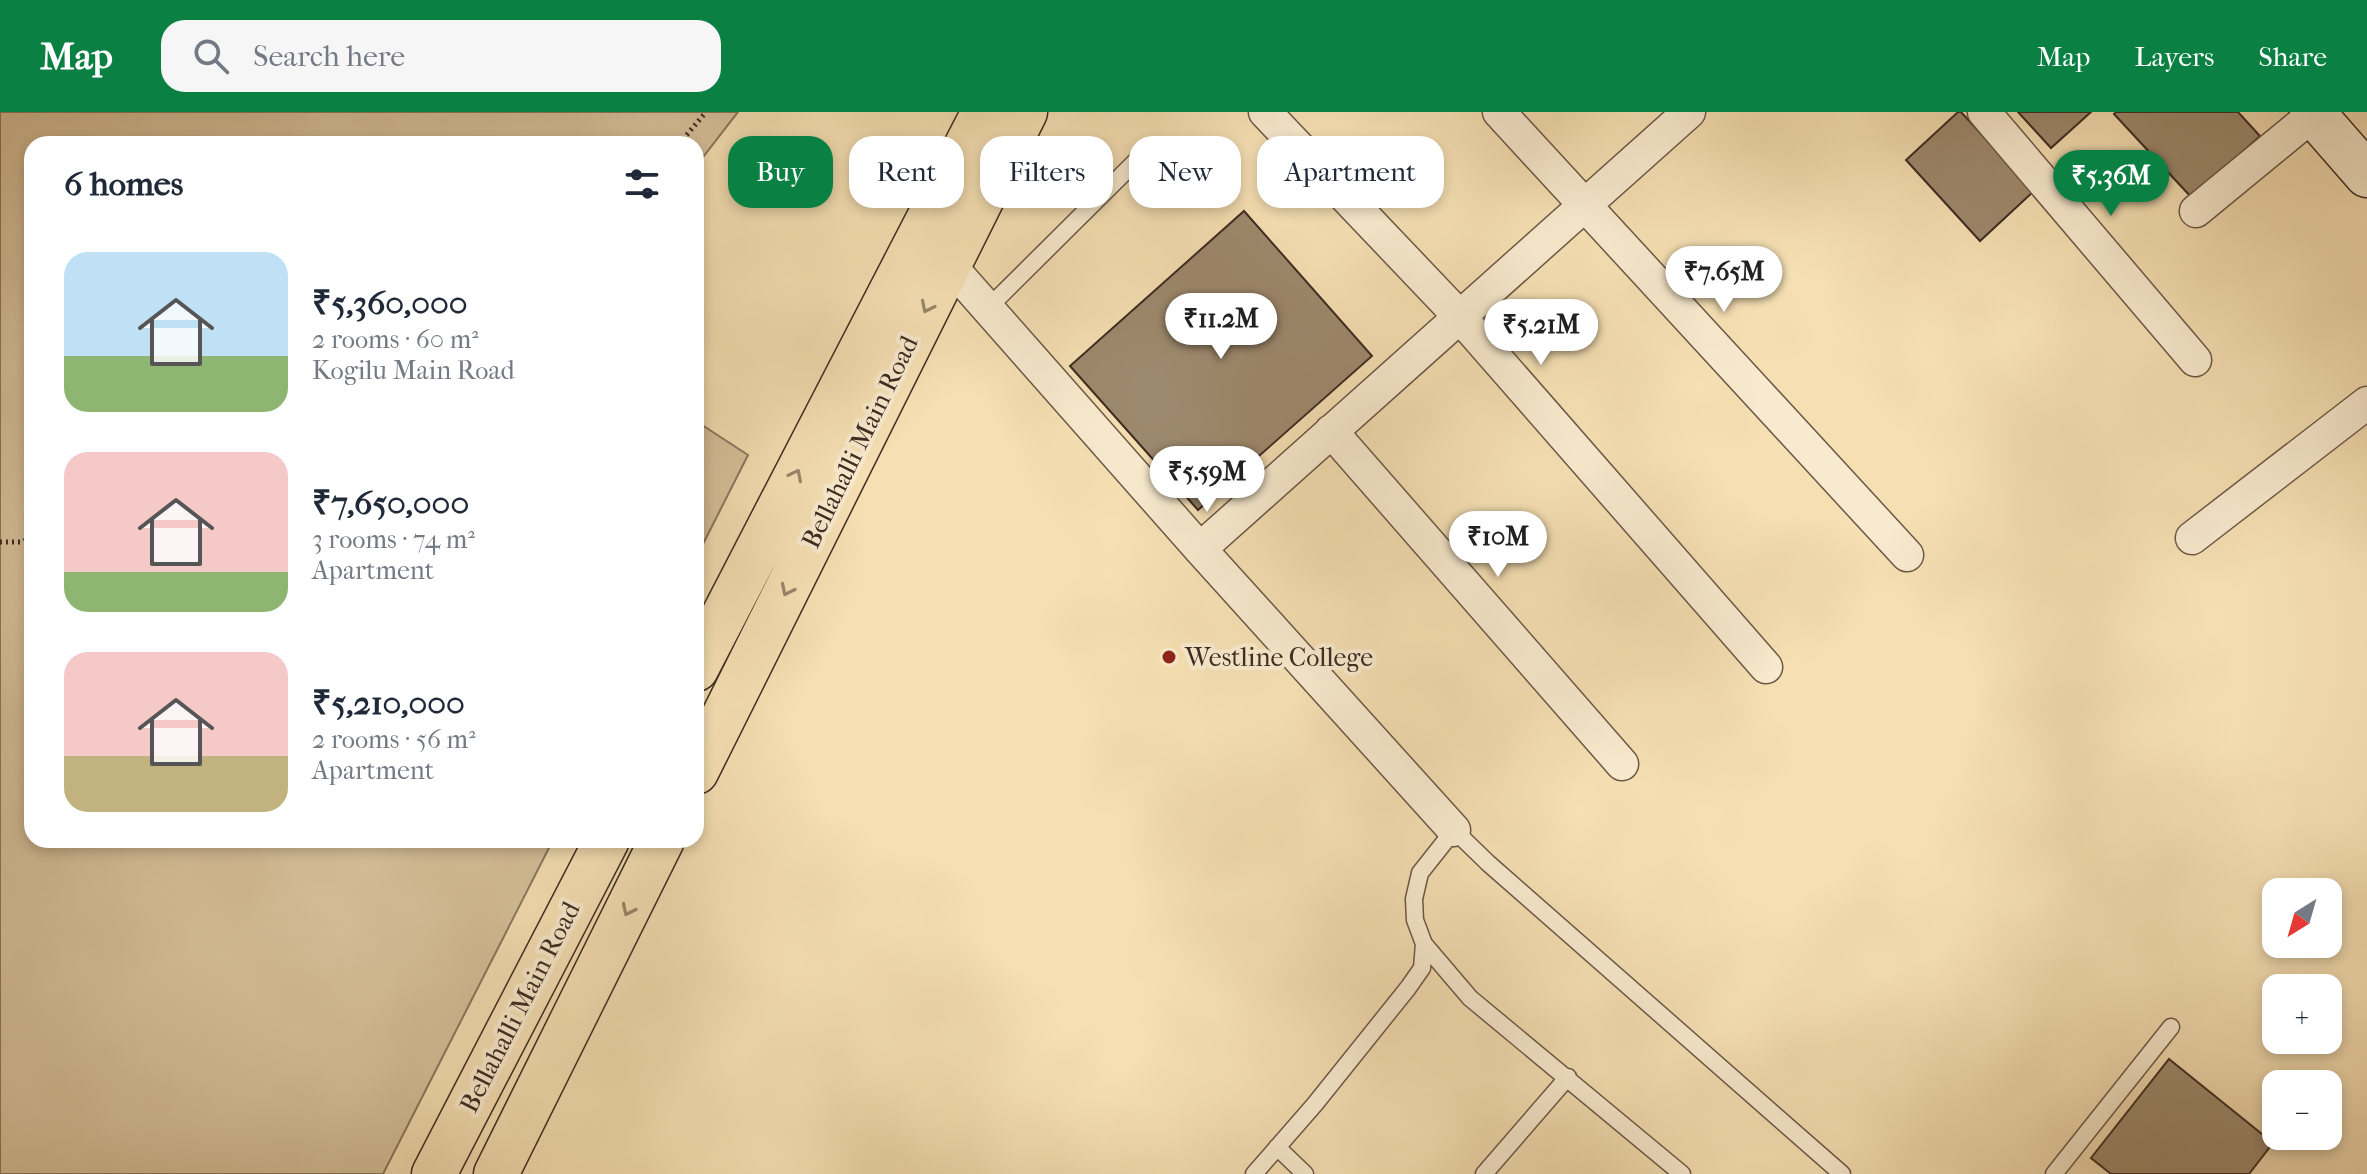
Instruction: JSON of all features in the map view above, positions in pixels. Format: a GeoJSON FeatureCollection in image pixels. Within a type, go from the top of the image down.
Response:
{"type":"FeatureCollection","features":[{"type":"Feature","properties":{"kind":"main road","name":"Bellahalli Main Road"},"geometry":{"type":"LineString","coordinates":[[704,754],[935,249],[984,112]]}},
{"type":"Feature","properties":{"kind":"main road","name":"Bellahalli Main Road"},"geometry":{"type":"LineString","coordinates":[[704,655],[935,249],[1025,112]]}},
{"type":"Feature","properties":{"kind":"main road"},"geometry":{"type":"LineString","coordinates":[[2313,113],[2367,175]]}},
{"type":"Feature","properties":{"kind":"main road","name":"Bellahalli Main Road"},"geometry":{"type":"LineString","coordinates":[[434,1174],[603,848]]}},
{"type":"Feature","properties":{"kind":"main road","name":"Bellahalli Main Road"},"geometry":{"type":"LineString","coordinates":[[496,1174],[658,848]]}},
{"type":"Feature","properties":{"kind":"street"},"geometry":{"type":"LineString","coordinates":[[1265,112],[1460,317],[1766,667]]}},
{"type":"Feature","properties":{"kind":"street"},"geometry":{"type":"LineString","coordinates":[[1499,112],[1907,555]]}},
{"type":"Feature","properties":{"kind":"street"},"geometry":{"type":"LineString","coordinates":[[1200,549],[1689,112]]}},
{"type":"Feature","properties":{"kind":"street"},"geometry":{"type":"LineString","coordinates":[[1984,112],[2195,360]]}},
{"type":"Feature","properties":{"kind":"street"},"geometry":{"type":"LineString","coordinates":[[2196,211],[2313,113]]}},
{"type":"Feature","properties":{"kind":"street"},"geometry":{"type":"LineString","coordinates":[[935,249],[1454,830]]}},
{"type":"Feature","properties":{"kind":"street"},"geometry":{"type":"LineString","coordinates":[[2192,538],[2367,403]]}},
{"type":"Feature","properties":{"kind":"street"},"geometry":{"type":"LineString","coordinates":[[1331,431],[1622,764]]}},
{"type":"Feature","properties":{"kind":"lane"},"geometry":{"type":"LineString","coordinates":[[988,308],[1129,168]]}},
{"type":"Feature","properties":{"kind":"lane"},"geometry":{"type":"LineString","coordinates":[[1682,1174],[1470,998],[1424,944],[1415,920],[1414,899],[1420,873],[1454,830],[1842,1174]]}},
{"type":"Feature","properties":{"kind":"lane"},"geometry":{"type":"LineString","coordinates":[[1254,1174],[1408,988],[1422,968],[1424,944]]}},
{"type":"Feature","properties":{"kind":"lane"},"geometry":{"type":"LineString","coordinates":[[2054,1174],[2171,1027]]}},
{"type":"Feature","properties":{"kind":"lane"},"geometry":{"type":"LineString","coordinates":[[1484,1174],[1568,1077]]}},
{"type":"Feature","properties":{"kind":"lane"},"geometry":{"type":"LineString","coordinates":[[1277,1147],[1305,1174]]}},
{"type":"Feature","properties":{"kind":"path"},"geometry":{"type":"LineString","coordinates":[[686,136],[706,112]]}},
{"type":"Feature","properties":{"kind":"path"},"geometry":{"type":"LineString","coordinates":[[0,542],[24,541]]}},
{"type":"Feature","properties":{"kind":"shaded area"},"geometry":{"type":"Polygon","coordinates":[[[0,112],[738,112],[704,156],[704,136],[24,136],[24,848],[549,848],[383,1174],[0,1174],[0,112]]]}},
{"type":"Feature","properties":{"kind":"shaded area"},"geometry":{"type":"Polygon","coordinates":[[[704,426],[748,455],[704,542],[704,426]]]}},
{"type":"Feature","properties":{"kind":"building"},"geometry":{"type":"Polygon","coordinates":[[[1958,112],[2034,191],[1980,241],[1906,160],[1958,112]]]}},
{"type":"Feature","properties":{"kind":"building"},"geometry":{"type":"Polygon","coordinates":[[[2018,112],[2091,112],[2051,148],[2018,112]]]}},
{"type":"Feature","properties":{"kind":"building"},"geometry":{"type":"Polygon","coordinates":[[[2238,112],[2260,136],[2192,198],[2114,114],[2238,112]]]}},
{"type":"Feature","properties":{"kind":"building"},"geometry":{"type":"Polygon","coordinates":[[[1244,211],[1372,356],[1198,510],[1070,366],[1244,211]]]}},
{"type":"Feature","properties":{"kind":"building"},"geometry":{"type":"Polygon","coordinates":[[[2169,1059],[2262,1134],[2262,1150],[2268,1150],[2249,1174],[2111,1174],[2091,1158],[2169,1059]]]}},
{"type":"Feature","properties":{"kind":"place","name":"Westline College"},"geometry":{"type":"Point","coordinates":[1169,657]}}]}
